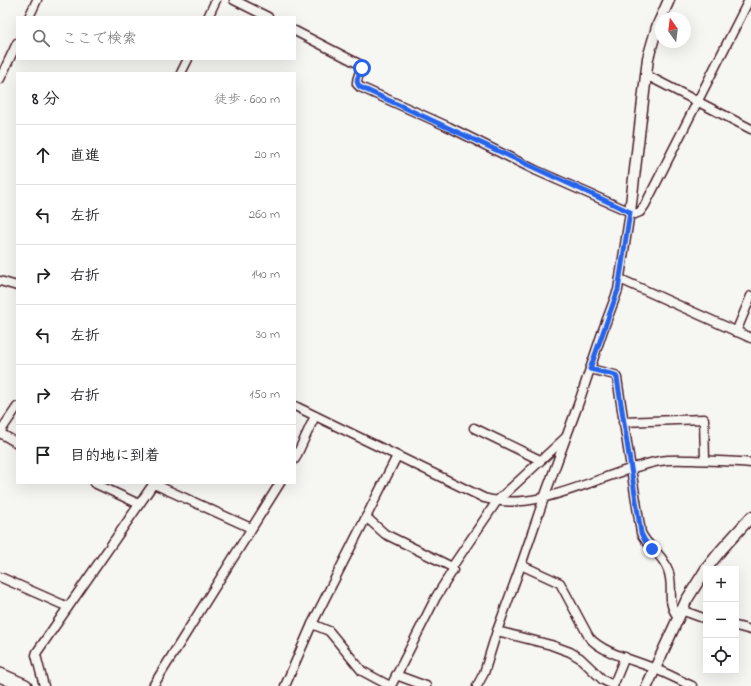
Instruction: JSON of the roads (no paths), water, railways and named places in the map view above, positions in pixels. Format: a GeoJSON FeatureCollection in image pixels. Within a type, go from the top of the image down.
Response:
{"type":"FeatureCollection","features":[{"type":"Feature","properties":{"kind":"main road"},"geometry":{"type":"LineString","coordinates":[[0,676],[25,686]]}},
{"type":"Feature","properties":{"kind":"street"},"geometry":{"type":"LineString","coordinates":[[29,16],[37,0]]}},
{"type":"Feature","properties":{"kind":"street"},"geometry":{"type":"LineString","coordinates":[[208,16],[216,0]]}},
{"type":"Feature","properties":{"kind":"street"},"geometry":{"type":"LineString","coordinates":[[234,0],[266,16]]}},
{"type":"Feature","properties":{"kind":"street"},"geometry":{"type":"LineString","coordinates":[[477,686],[484,673],[497,631],[618,290],[630,212],[648,58],[653,38],[669,0]]}},
{"type":"Feature","properties":{"kind":"street"},"geometry":{"type":"LineString","coordinates":[[296,32],[361,65],[362,68],[357,79],[357,84],[360,87],[635,214],[640,212],[645,205],[750,0]]}},
{"type":"Feature","properties":{"kind":"street"},"geometry":{"type":"LineString","coordinates":[[0,79],[16,44]]}},
{"type":"Feature","properties":{"kind":"street"},"geometry":{"type":"LineString","coordinates":[[182,72],[188,60]]}},
{"type":"Feature","properties":{"kind":"street"},"geometry":{"type":"LineString","coordinates":[[646,75],[751,129]]}},
{"type":"Feature","properties":{"kind":"street"},"geometry":{"type":"LineString","coordinates":[[620,279],[751,338]]}},
{"type":"Feature","properties":{"kind":"street"},"geometry":{"type":"LineString","coordinates":[[0,282],[16,286]]}},
{"type":"Feature","properties":{"kind":"street"},"geometry":{"type":"LineString","coordinates":[[736,332],[751,296]]}},
{"type":"Feature","properties":{"kind":"street"},"geometry":{"type":"LineString","coordinates":[[590,369],[615,375],[617,378],[641,533],[645,541],[665,561],[671,583],[671,606],[673,611],[680,614],[703,618]]}},
{"type":"Feature","properties":{"kind":"street"},"geometry":{"type":"LineString","coordinates":[[296,406],[484,498],[497,501],[544,498],[631,469],[661,461],[705,460],[751,463]]}},
{"type":"Feature","properties":{"kind":"street"},"geometry":{"type":"LineString","coordinates":[[16,408],[0,430],[16,442]]}},
{"type":"Feature","properties":{"kind":"street"},"geometry":{"type":"LineString","coordinates":[[296,457],[315,416]]}},
{"type":"Feature","properties":{"kind":"street"},"geometry":{"type":"LineString","coordinates":[[623,422],[704,420],[705,460]]}},
{"type":"Feature","properties":{"kind":"street"},"geometry":{"type":"LineString","coordinates":[[474,428],[540,460]]}},
{"type":"Feature","properties":{"kind":"street"},"geometry":{"type":"LineString","coordinates":[[312,624],[329,631],[362,671],[390,686],[436,597],[453,570],[452,567],[497,501],[566,437]]}},
{"type":"Feature","properties":{"kind":"street"},"geometry":{"type":"LineString","coordinates":[[285,686],[312,624],[397,456]]}},
{"type":"Feature","properties":{"kind":"street"},"geometry":{"type":"LineString","coordinates":[[96,484],[139,504]]}},
{"type":"Feature","properties":{"kind":"street"},"geometry":{"type":"LineString","coordinates":[[44,686],[36,652],[154,484],[251,528]]}},
{"type":"Feature","properties":{"kind":"street"},"geometry":{"type":"LineString","coordinates":[[153,686],[279,484]]}},
{"type":"Feature","properties":{"kind":"street"},"geometry":{"type":"LineString","coordinates":[[366,517],[385,534],[452,567]]}},
{"type":"Feature","properties":{"kind":"street"},"geometry":{"type":"LineString","coordinates":[[709,566],[751,517]]}},
{"type":"Feature","properties":{"kind":"street"},"geometry":{"type":"LineString","coordinates":[[521,565],[560,583],[594,643],[692,686]]}},
{"type":"Feature","properties":{"kind":"street"},"geometry":{"type":"LineString","coordinates":[[647,686],[680,614],[703,574]]}},
{"type":"Feature","properties":{"kind":"street"},"geometry":{"type":"LineString","coordinates":[[0,577],[68,607]]}},
{"type":"Feature","properties":{"kind":"street"},"geometry":{"type":"LineString","coordinates":[[739,627],[751,630]]}},
{"type":"Feature","properties":{"kind":"street"},"geometry":{"type":"LineString","coordinates":[[497,631],[570,652],[580,658],[603,680],[613,685],[625,657]]}},
{"type":"Feature","properties":{"kind":"street"},"geometry":{"type":"LineString","coordinates":[[396,675],[426,686]]}}]}
